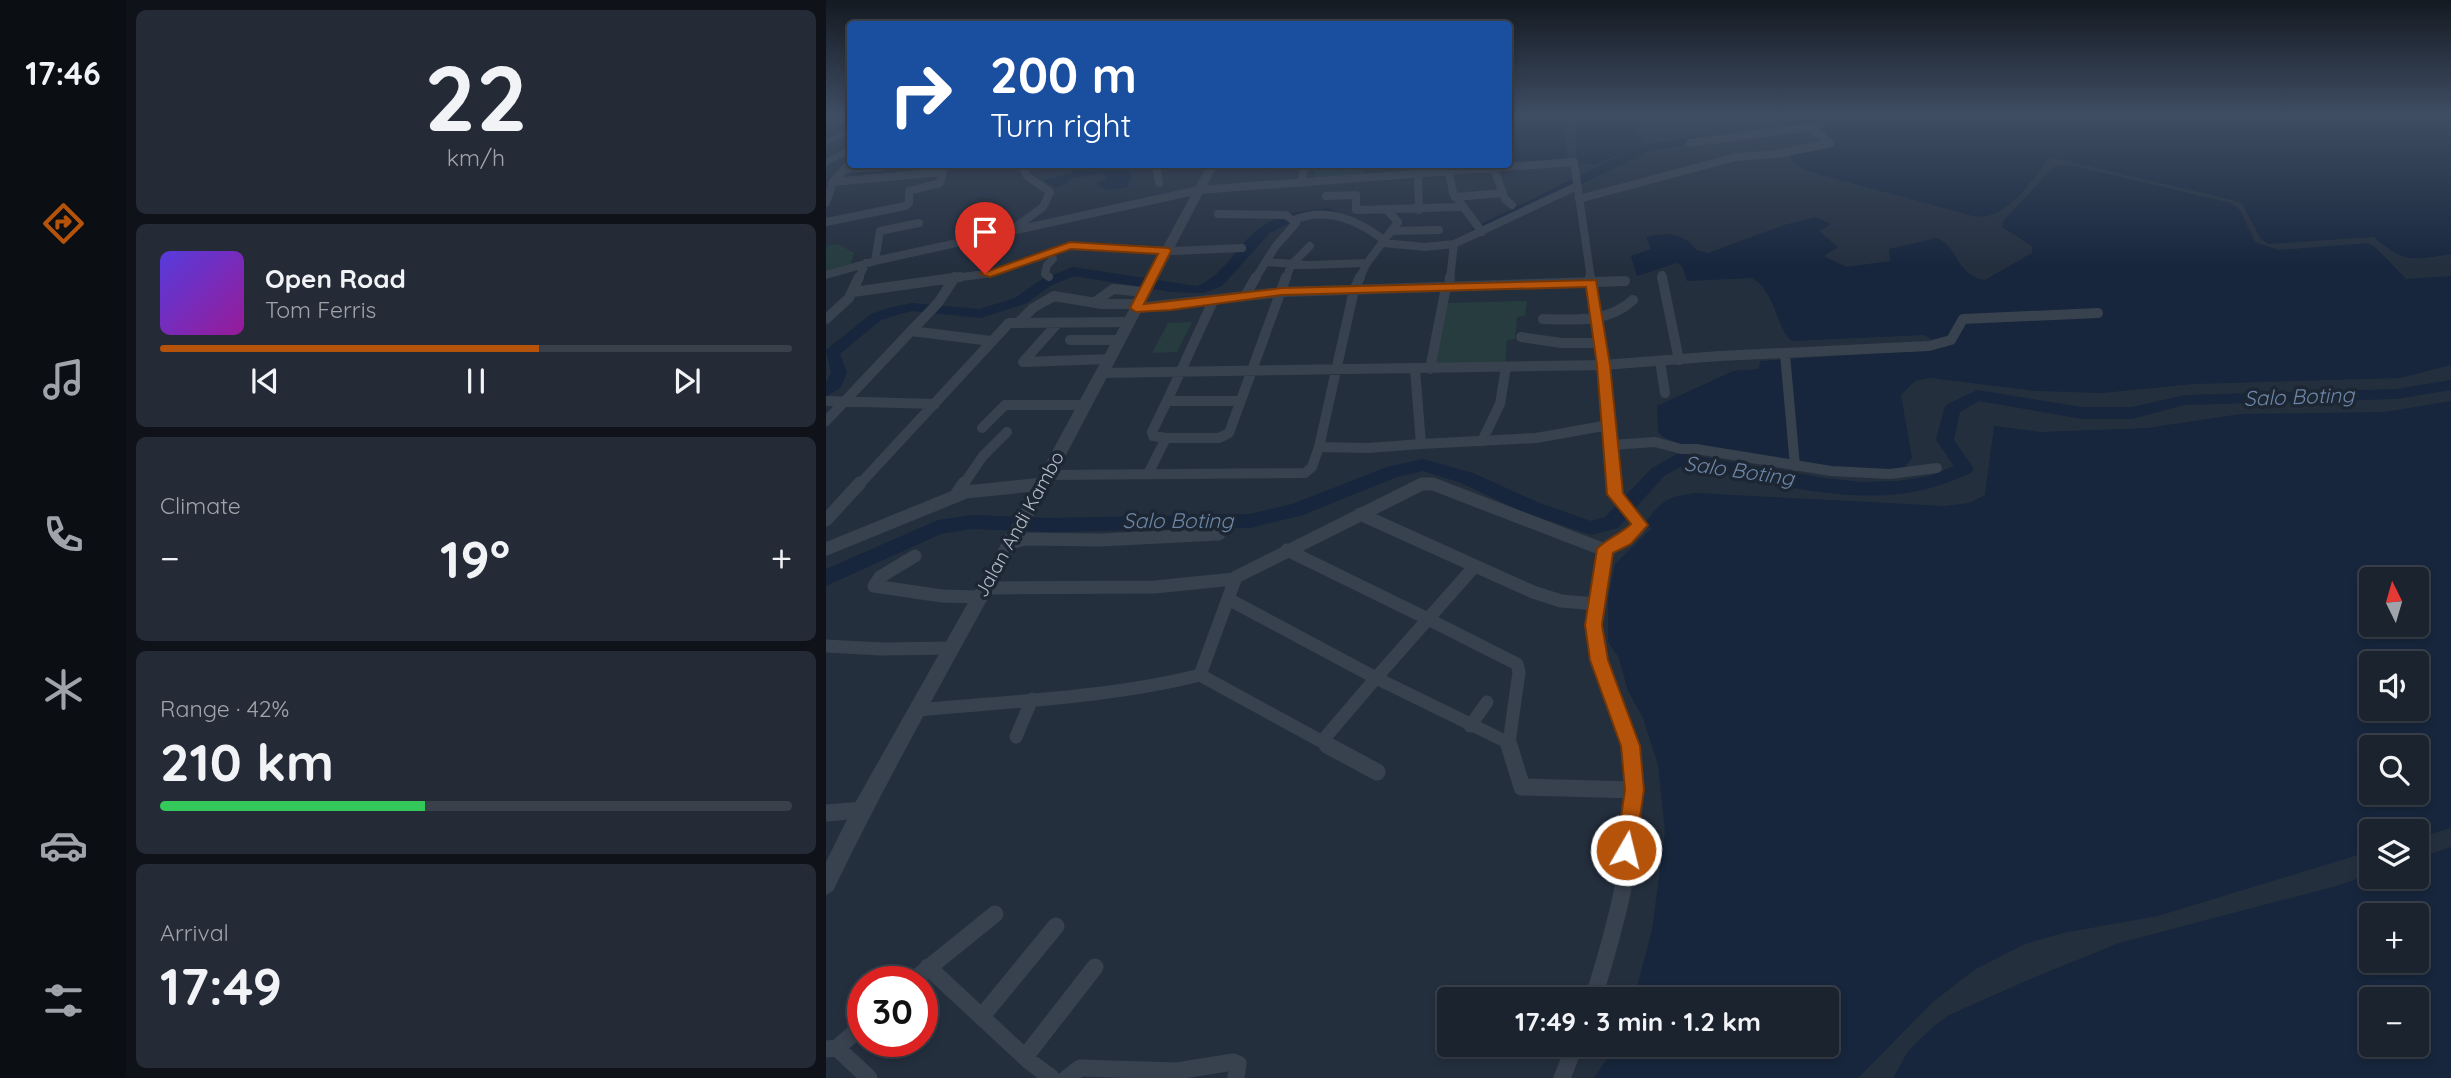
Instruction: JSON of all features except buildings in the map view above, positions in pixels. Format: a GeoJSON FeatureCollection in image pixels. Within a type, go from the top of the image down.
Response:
{"type":"FeatureCollection","features":[{"type":"Feature","properties":{"kind":"street"},"geometry":{"type":"LineString","coordinates":[[826,203],[833,182],[847,166]]}},
{"type":"Feature","properties":{"kind":"street"},"geometry":{"type":"LineString","coordinates":[[915,556],[880,577],[874,586],[942,596],[1155,587],[1234,579],[1412,488],[1433,484],[1605,549],[1636,532],[1640,525],[1616,498],[1603,365],[1574,166]]}},
{"type":"Feature","properties":{"kind":"street"},"geometry":{"type":"LineString","coordinates":[[1580,199],[1701,166]]}},
{"type":"Feature","properties":{"kind":"street"},"geometry":{"type":"LineString","coordinates":[[1010,231],[1043,207],[1049,195],[1048,190],[1027,176],[1024,168]]}},
{"type":"Feature","properties":{"kind":"street"},"geometry":{"type":"LineString","coordinates":[[1157,168],[1159,183]]}},
{"type":"Feature","properties":{"kind":"street","name":"Jalan Andi Kambo"},"geometry":{"type":"LineString","coordinates":[[826,884],[862,810],[980,593],[1030,509],[1211,168]]}},
{"type":"Feature","properties":{"kind":"street"},"geometry":{"type":"LineString","coordinates":[[1301,183],[1304,168]]}},
{"type":"Feature","properties":{"kind":"street"},"geometry":{"type":"LineString","coordinates":[[826,275],[871,262],[1199,190],[1418,175],[1467,168]]}},
{"type":"Feature","properties":{"kind":"street"},"geometry":{"type":"LineString","coordinates":[[1495,168],[1502,193],[1512,205]]}},
{"type":"Feature","properties":{"kind":"street"},"geometry":{"type":"LineString","coordinates":[[1447,169],[1459,207],[1480,230]]}},
{"type":"Feature","properties":{"kind":"street"},"geometry":{"type":"LineString","coordinates":[[826,222],[905,206],[909,203],[909,191],[938,184],[943,172],[833,182]]}},
{"type":"Feature","properties":{"kind":"street"},"geometry":{"type":"LineString","coordinates":[[1418,175],[1419,210]]}},
{"type":"Feature","properties":{"kind":"street"},"geometry":{"type":"LineString","coordinates":[[1359,179],[1356,209],[1388,211],[1459,207]]}},
{"type":"Feature","properties":{"kind":"street"},"geometry":{"type":"LineString","coordinates":[[1325,181],[1322,199],[1356,195]]}},
{"type":"Feature","properties":{"kind":"street"},"geometry":{"type":"LineString","coordinates":[[1218,214],[1291,218],[1326,212],[1387,238],[1424,247],[1454,244],[1576,182]]}},
{"type":"Feature","properties":{"kind":"street"},"geometry":{"type":"LineString","coordinates":[[1455,197],[1502,193]]}},
{"type":"Feature","properties":{"kind":"street"},"geometry":{"type":"LineString","coordinates":[[1387,238],[1439,235],[1443,208]]}},
{"type":"Feature","properties":{"kind":"street"},"geometry":{"type":"LineString","coordinates":[[826,548],[972,491],[1045,480],[1148,474],[1305,473],[1311,470],[1319,447],[1354,290],[1367,263],[1398,221],[1388,211]]}},
{"type":"Feature","properties":{"kind":"street"},"geometry":{"type":"LineString","coordinates":[[1245,296],[1275,247],[1296,223],[1291,218]]}},
{"type":"Feature","properties":{"kind":"street"},"geometry":{"type":"LineString","coordinates":[[826,319],[853,292],[871,262],[880,230],[919,223]]}},
{"type":"Feature","properties":{"kind":"street"},"geometry":{"type":"LineString","coordinates":[[1430,369],[1448,287],[1454,244]]}},
{"type":"Feature","properties":{"kind":"street"},"geometry":{"type":"LineString","coordinates":[[853,292],[992,273],[1075,245],[1215,252],[1242,247]]}},
{"type":"Feature","properties":{"kind":"street"},"geometry":{"type":"LineString","coordinates":[[1213,301],[1152,432],[1153,436],[1226,436],[1291,265],[1310,246]]}},
{"type":"Feature","properties":{"kind":"street"},"geometry":{"type":"LineString","coordinates":[[1049,277],[1045,274],[1047,265],[1053,259],[1051,252]]}},
{"type":"Feature","properties":{"kind":"street"},"geometry":{"type":"LineString","coordinates":[[1268,262],[1291,265],[1367,263]]}},
{"type":"Feature","properties":{"kind":"street"},"geometry":{"type":"LineString","coordinates":[[1662,275],[1679,360]]}},
{"type":"Feature","properties":{"kind":"street"},"geometry":{"type":"LineString","coordinates":[[826,421],[935,306],[956,277]]}},
{"type":"Feature","properties":{"kind":"street"},"geometry":{"type":"LineString","coordinates":[[1095,302],[1113,289],[1213,301],[1282,292],[1625,281]]}},
{"type":"Feature","properties":{"kind":"street"},"geometry":{"type":"LineString","coordinates":[[1020,321],[1033,308],[1054,296],[1095,302],[1143,293]]}},
{"type":"Feature","properties":{"kind":"street"},"geometry":{"type":"LineString","coordinates":[[1543,319],[1595,317],[1624,308],[1633,300]]}},
{"type":"Feature","properties":{"kind":"street"},"geometry":{"type":"LineString","coordinates":[[1102,373],[1603,365],[1929,346],[1951,340],[1963,318],[2098,313]]}},
{"type":"Feature","properties":{"kind":"street"},"geometry":{"type":"LineString","coordinates":[[826,520],[1009,323],[1129,322]]}},
{"type":"Feature","properties":{"kind":"street"},"geometry":{"type":"LineString","coordinates":[[1057,324],[1023,362],[1110,359]]}},
{"type":"Feature","properties":{"kind":"street"},"geometry":{"type":"LineString","coordinates":[[911,331],[991,341]]}},
{"type":"Feature","properties":{"kind":"street"},"geometry":{"type":"LineString","coordinates":[[1521,337],[1561,343],[1600,343]]}},
{"type":"Feature","properties":{"kind":"street"},"geometry":{"type":"LineString","coordinates":[[1070,340],[1120,340]]}},
{"type":"Feature","properties":{"kind":"street"},"geometry":{"type":"LineString","coordinates":[[1785,354],[1795,466]]}},
{"type":"Feature","properties":{"kind":"street"},"geometry":{"type":"LineString","coordinates":[[1660,361],[1665,393]]}},
{"type":"Feature","properties":{"kind":"street"},"geometry":{"type":"LineString","coordinates":[[1482,441],[1500,404],[1506,367]]}},
{"type":"Feature","properties":{"kind":"street"},"geometry":{"type":"LineString","coordinates":[[1415,369],[1420,444]]}},
{"type":"Feature","properties":{"kind":"street"},"geometry":{"type":"LineString","coordinates":[[826,401],[935,404]]}},
{"type":"Feature","properties":{"kind":"street"},"geometry":{"type":"LineString","coordinates":[[1167,401],[1239,401]]}},
{"type":"Feature","properties":{"kind":"street"},"geometry":{"type":"LineString","coordinates":[[982,428],[1004,405],[1084,405]]}},
{"type":"Feature","properties":{"kind":"street"},"geometry":{"type":"LineString","coordinates":[[1319,447],[1368,448],[1555,436],[1609,425]]}},
{"type":"Feature","properties":{"kind":"street"},"geometry":{"type":"LineString","coordinates":[[956,495],[983,456],[1007,432]]}},
{"type":"Feature","properties":{"kind":"street"},"geometry":{"type":"LineString","coordinates":[[1148,474],[1166,438]]}},
{"type":"Feature","properties":{"kind":"street"},"geometry":{"type":"LineString","coordinates":[[1611,444],[1655,442],[1681,449],[1696,449],[1795,466],[1882,474],[1937,468]]}},
{"type":"Feature","properties":{"kind":"street"},"geometry":{"type":"LineString","coordinates":[[1360,514],[1474,567],[1547,597],[1596,604]]}},
{"type":"Feature","properties":{"kind":"street"},"geometry":{"type":"LineString","coordinates":[[1012,540],[1100,540],[1219,534]]}},
{"type":"Feature","properties":{"kind":"street"},"geometry":{"type":"LineString","coordinates":[[1596,987],[1617,904],[1634,790],[1630,746],[1599,660],[1594,625],[1605,549]]}},
{"type":"Feature","properties":{"kind":"street"},"geometry":{"type":"LineString","coordinates":[[1287,550],[1517,664],[1519,672],[1509,743],[1522,788],[1634,790]]}},
{"type":"Feature","properties":{"kind":"street"},"geometry":{"type":"LineString","coordinates":[[1323,740],[1474,567]]}},
{"type":"Feature","properties":{"kind":"street"},"geometry":{"type":"LineString","coordinates":[[1200,675],[1234,579]]}},
{"type":"Feature","properties":{"kind":"street"},"geometry":{"type":"LineString","coordinates":[[1227,599],[1376,678],[1509,743]]}},
{"type":"Feature","properties":{"kind":"street"},"geometry":{"type":"LineString","coordinates":[[826,646],[882,649],[952,648]]}},
{"type":"Feature","properties":{"kind":"street"},"geometry":{"type":"LineString","coordinates":[[918,710],[1164,683],[1200,675],[1323,740],[1377,772]]}},
{"type":"Feature","properties":{"kind":"street"},"geometry":{"type":"LineString","coordinates":[[1016,737],[1032,699]]}},
{"type":"Feature","properties":{"kind":"street"},"geometry":{"type":"LineString","coordinates":[[1470,726],[1487,702]]}},
{"type":"Feature","properties":{"kind":"street"},"geometry":{"type":"LineString","coordinates":[[826,813],[862,810]]}},
{"type":"Feature","properties":{"kind":"street"},"geometry":{"type":"LineString","coordinates":[[929,966],[995,914]]}},
{"type":"Feature","properties":{"kind":"street"},"geometry":{"type":"LineString","coordinates":[[983,1016],[1056,926]]}},
{"type":"Feature","properties":{"kind":"street"},"geometry":{"type":"LineString","coordinates":[[1025,1057],[1095,967]]}},
{"type":"Feature","properties":{"kind":"street"},"geometry":{"type":"LineString","coordinates":[[938,976],[1025,1057],[1052,1078]]}},
{"type":"Feature","properties":{"kind":"street"},"geometry":{"type":"LineString","coordinates":[[847,1036],[831,1048],[869,1078]]}},
{"type":"Feature","properties":{"kind":"street"},"geometry":{"type":"LineString","coordinates":[[1562,1078],[1570,1057]]}},
{"type":"Feature","properties":{"kind":"street"},"geometry":{"type":"LineString","coordinates":[[1068,1078],[1080,1068],[1166,1071],[1236,1062],[1237,1078]]}},
{"type":"Feature","properties":{"kind":"green space"},"geometry":{"type":"Polygon","coordinates":[[[1316,168],[1365,168],[1364,174],[1314,178],[1316,168]]]}},
{"type":"Feature","properties":{"kind":"green space"},"geometry":{"type":"Polygon","coordinates":[[[838,244],[854,253],[850,267],[826,273],[826,246],[838,244]]]}},
{"type":"Feature","properties":{"kind":"green space"},"geometry":{"type":"Polygon","coordinates":[[[1527,301],[1525,316],[1517,317],[1515,339],[1507,340],[1505,363],[1433,364],[1444,303],[1527,301]]]}},
{"type":"Feature","properties":{"kind":"green space"},"geometry":{"type":"Polygon","coordinates":[[[1192,322],[1177,352],[1152,353],[1168,323],[1192,322]]]}},
{"type":"Feature","properties":{"kind":"water"},"geometry":{"type":"Polygon","coordinates":[[[1799,166],[2043,166],[2007,206],[1997,213],[1985,216],[1973,216],[1807,171],[1799,166]]]}},
{"type":"Feature","properties":{"kind":"water"},"geometry":{"type":"Polygon","coordinates":[[[2055,166],[2076,166],[2231,203],[2240,210],[2255,242],[2279,250],[2367,243],[2374,246],[2406,279],[2451,276],[2451,365],[2400,378],[2194,384],[2102,393],[2037,391],[1930,378],[1915,381],[1901,395],[1912,458],[1904,468],[1896,470],[1843,468],[1680,444],[1658,432],[1657,406],[1733,371],[1759,369],[1760,361],[1880,353],[1940,345],[1924,335],[1793,341],[1783,330],[1767,293],[1752,278],[1687,281],[1682,266],[1677,263],[1637,276],[1631,256],[1651,249],[1646,237],[1674,235],[1686,240],[1696,250],[1708,253],[1784,225],[1816,217],[1831,224],[1819,231],[1838,247],[1824,256],[1846,267],[1890,261],[1889,249],[1937,238],[1950,248],[1968,273],[1985,280],[2032,253],[2032,246],[2002,227],[2003,221],[2055,166]]]}},
{"type":"Feature","properties":{"kind":"water"},"geometry":{"type":"Polygon","coordinates":[[[2090,166],[2451,166],[2451,254],[2410,258],[2394,252],[2374,237],[2269,244],[2261,239],[2241,202],[2090,166]]]}},
{"type":"Feature","properties":{"kind":"water"},"geometry":{"type":"Polygon","coordinates":[[[1069,168],[1130,168],[1132,177],[1127,187],[1108,190],[1098,186],[1097,182],[1106,179],[1104,173],[1069,179],[1067,184],[1056,187],[1043,181],[1073,173],[1069,168]]]}},
{"type":"Feature","properties":{"kind":"water"},"geometry":{"type":"Polygon","coordinates":[[[2451,401],[2451,828],[2429,834],[2429,819],[2359,819],[2359,855],[2158,916],[2063,933],[2025,944],[1974,970],[1933,1002],[1858,1078],[1594,1078],[1608,1057],[1839,1057],[1839,987],[1637,987],[1652,929],[1665,832],[1658,765],[1643,718],[1628,691],[1619,658],[1608,642],[1608,600],[1615,564],[1651,529],[1646,522],[1657,508],[1672,498],[1696,493],[1945,506],[1969,503],[1985,495],[1994,426],[2041,432],[2147,428],[2241,414],[2385,412],[2451,401]]]}},
{"type":"Feature","properties":{"kind":"water"},"geometry":{"type":"Polygon","coordinates":[[[2451,847],[2451,1078],[1893,1078],[1908,1051],[1949,1015],[2028,980],[2119,943],[2359,878],[2359,889],[2429,889],[2429,854],[2451,847]]]}},
{"type":"Feature","properties":{"kind":"waterway","name":"Salo Boting"},"geometry":{"type":"LineString","coordinates":[[1478,229],[1608,166]]}},
{"type":"Feature","properties":{"kind":"waterway","name":"Salo Boting"},"geometry":{"type":"LineString","coordinates":[[826,391],[834,384],[839,373],[832,353],[876,317],[912,307],[980,314],[1020,301],[1047,282],[1073,271],[1171,288],[1199,290],[1217,283],[1265,230],[1293,216],[1329,212]]}},
{"type":"Feature","properties":{"kind":"waterway","name":"Salo Boting"},"geometry":{"type":"LineString","coordinates":[[826,578],[938,527],[972,522],[1048,525],[1250,521],[1296,510],[1393,471],[1423,465],[1467,478],[1530,507],[1591,528],[1611,523],[1658,472],[1679,459],[1824,485],[1862,489],[1898,488],[1933,482],[1965,469],[1945,440],[1952,409],[1977,395],[2082,413],[2132,413],[2185,400],[2396,394],[2451,385]]}},
{"type":"Feature","properties":{"kind":"route"},"geometry":{"type":"LineString","coordinates":[[985,274],[1075,245],[1165,251],[1136,308],[1282,292],[1591,283],[1603,365],[1615,494],[1640,525],[1636,532],[1625,540],[1605,549],[1594,625],[1599,660],[1626,731],[1633,764],[1634,790],[1626,850]]}}]}
